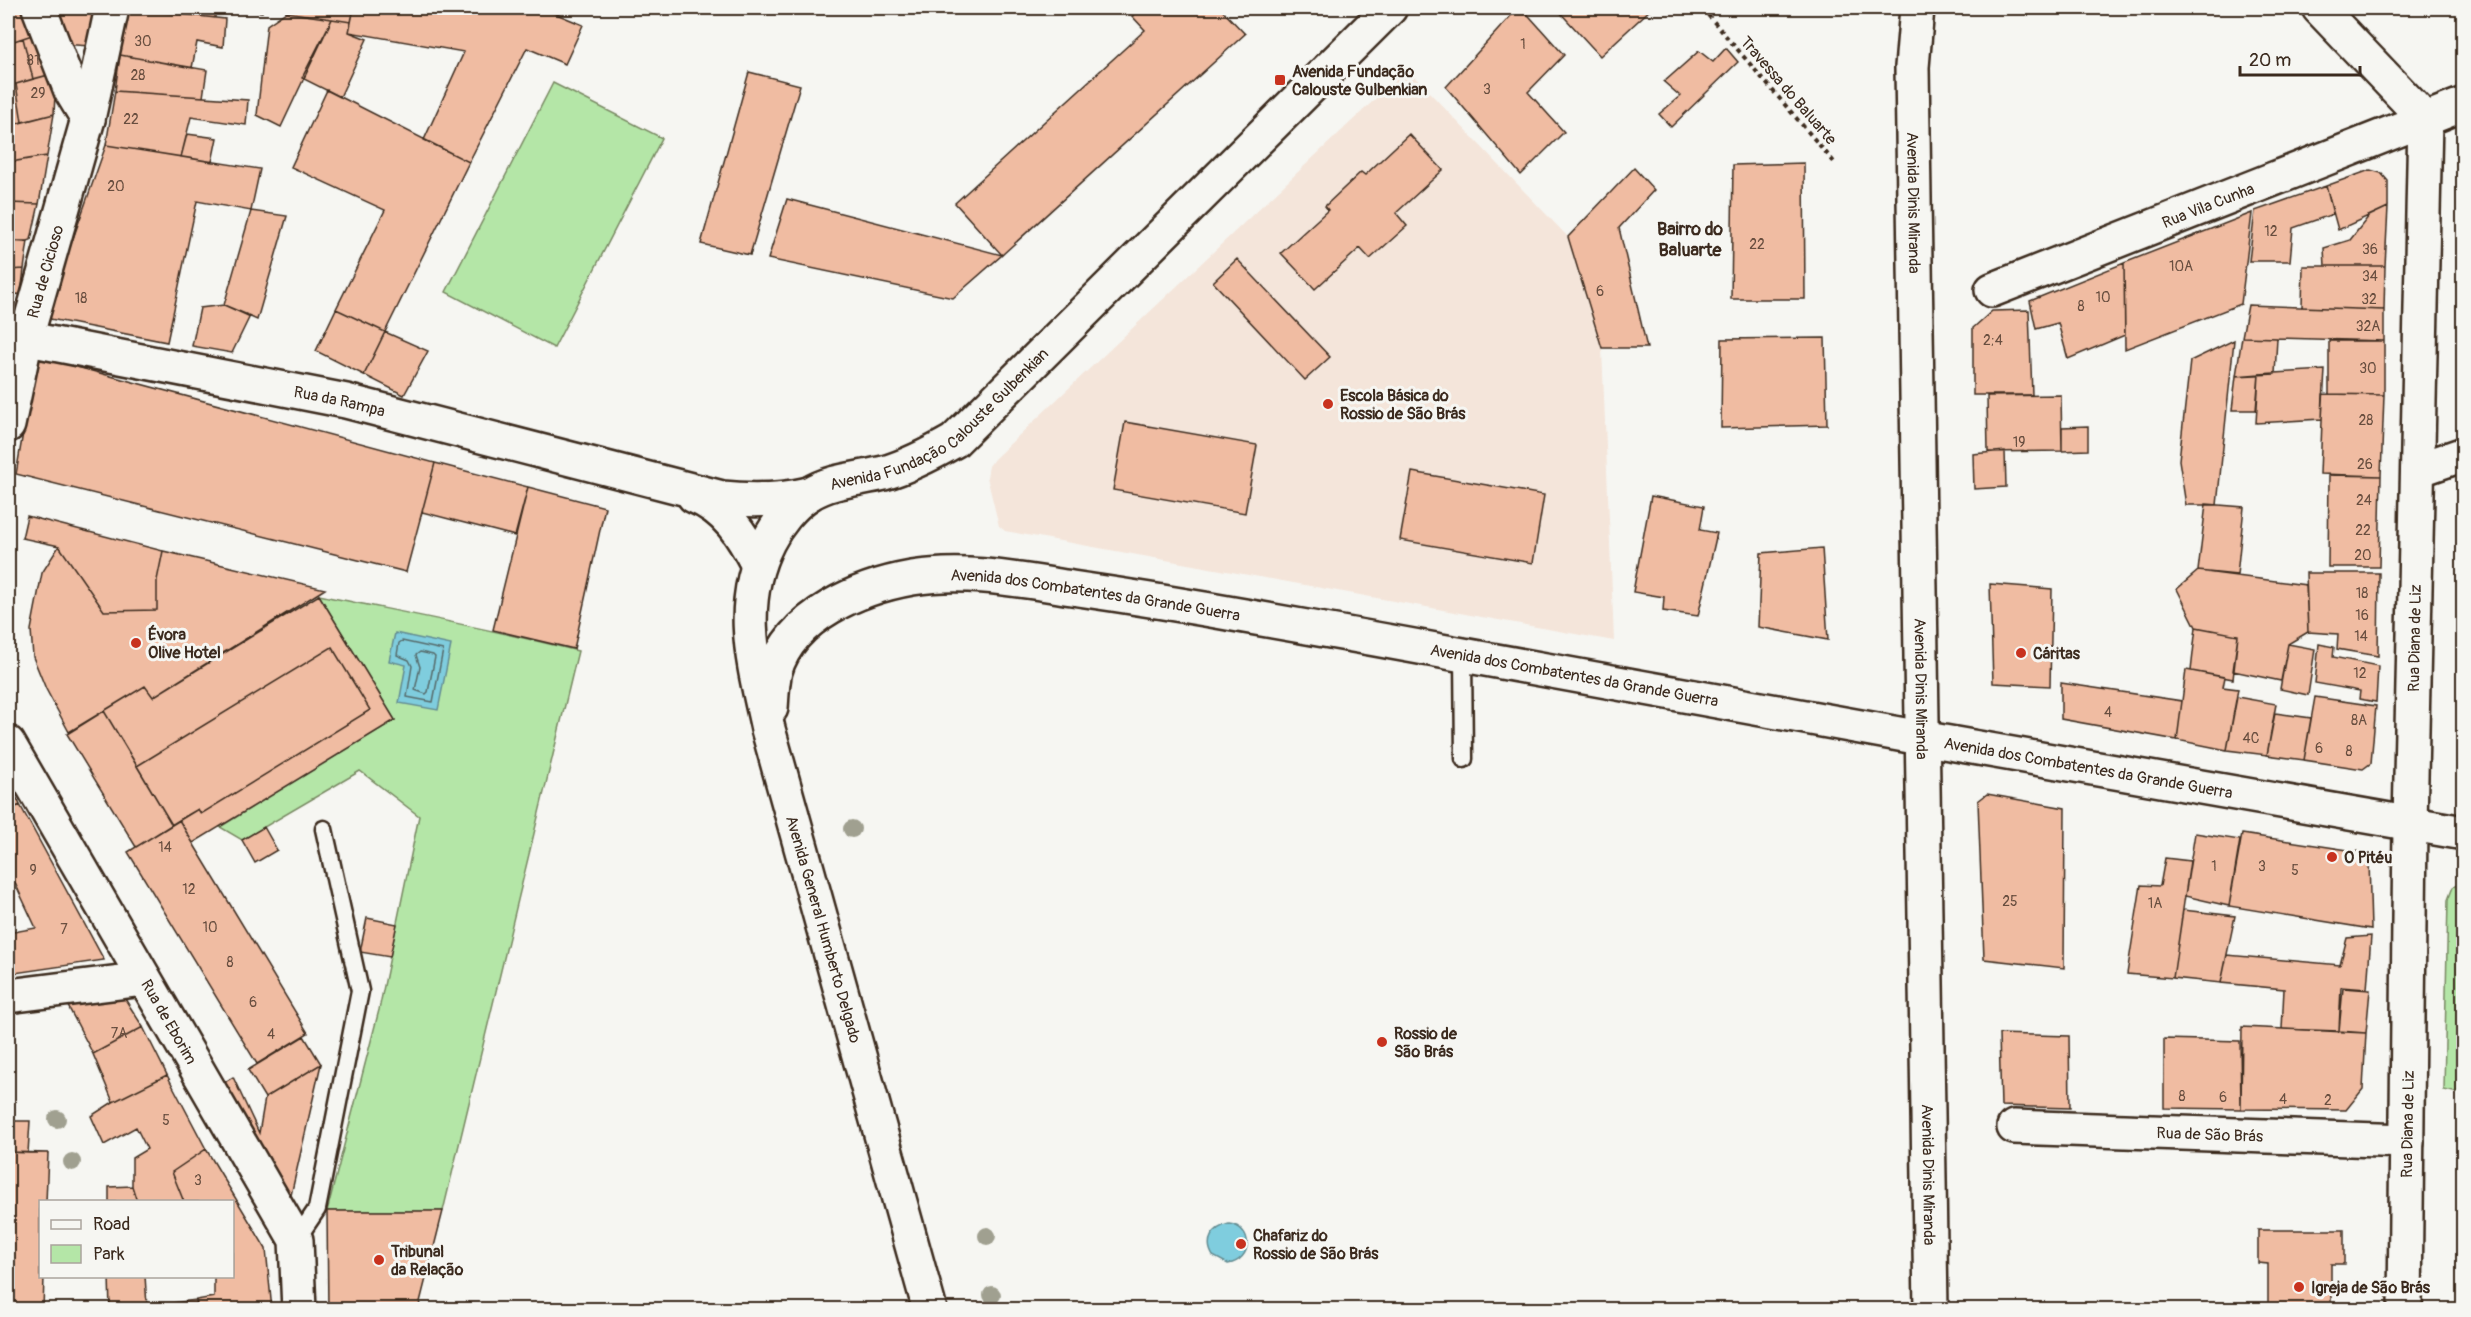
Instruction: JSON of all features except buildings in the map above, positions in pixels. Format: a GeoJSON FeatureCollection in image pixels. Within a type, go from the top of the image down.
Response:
{"type":"FeatureCollection","features":[{"type":"Feature","properties":{"kind":"street"},"geometry":{"type":"LineString","coordinates":[[39,8],[71,91],[88,119]]}},
{"type":"Feature","properties":{"kind":"street","name":"Rua de Cicioso"},"geometry":{"type":"LineString","coordinates":[[8,425],[17,337],[88,119],[112,8]]}},
{"type":"Feature","properties":{"kind":"street","name":"Avenida Fundação Calouste Gulbenkian"},"geometry":{"type":"LineString","coordinates":[[762,555],[784,517],[809,494],[838,483],[885,472],[933,453],[954,441],[1390,8]]}},
{"type":"Feature","properties":{"kind":"street","name":"Avenida Dinis Miranda"},"geometry":{"type":"LineString","coordinates":[[1903,8],[1912,67]]}},
{"type":"Feature","properties":{"kind":"street","name":"Avenida Dinis Miranda"},"geometry":{"type":"LineString","coordinates":[[1917,8],[1912,67],[1931,1310]]}},
{"type":"Feature","properties":{"kind":"street"},"geometry":{"type":"LineString","coordinates":[[2319,8],[2424,119]]}},
{"type":"Feature","properties":{"kind":"street","name":"Rua Vila Cunha"},"geometry":{"type":"LineString","coordinates":[[1992,290],[2463,104]]}},
{"type":"Feature","properties":{"kind":"street","name":"Rua Diana de Liz"},"geometry":{"type":"LineString","coordinates":[[2405,1310],[2410,824],[2424,119]]}},
{"type":"Feature","properties":{"kind":"street","name":"Rua da Rampa"},"geometry":{"type":"LineString","coordinates":[[17,337],[346,401],[668,486],[722,498],[756,501],[788,499],[809,494]]}},
{"type":"Feature","properties":{"kind":"street"},"geometry":{"type":"LineString","coordinates":[[2418,470],[2463,454]]}},
{"type":"Feature","properties":{"kind":"street","name":"Rua da Rampa"},"geometry":{"type":"LineString","coordinates":[[668,486],[700,498],[719,510],[762,555]]}},
{"type":"Feature","properties":{"kind":"street","name":"Avenida General Humberto Delgado"},"geometry":{"type":"LineString","coordinates":[[762,555],[749,603],[753,658],[768,729],[930,1310]]}},
{"type":"Feature","properties":{"kind":"street","name":"Avenida dos Combatentes da Grande Guerra"},"geometry":{"type":"LineString","coordinates":[[768,729],[775,671],[786,648],[803,627],[829,609],[861,592],[915,578],[976,573],[1169,602],[2463,833]]}},
{"type":"Feature","properties":{"kind":"street","name":"Rua de Eborim"},"geometry":{"type":"LineString","coordinates":[[8,744],[296,1240],[299,1310]]}},
{"type":"Feature","properties":{"kind":"street"},"geometry":{"type":"LineString","coordinates":[[8,996],[144,979]]}},
{"type":"Feature","properties":{"kind":"street","name":"Rua de São Brás"},"geometry":{"type":"LineString","coordinates":[[2014,1127],[2407,1141]]}},
{"type":"Feature","properties":{"kind":"lane"},"geometry":{"type":"LineString","coordinates":[[1463,655],[1464,759]]}},
{"type":"Feature","properties":{"kind":"lane"},"geometry":{"type":"LineString","coordinates":[[296,1240],[317,1209],[360,991],[324,829]]}},
{"type":"Feature","properties":{"kind":"path","name":"Travessa do Baluarte"},"geometry":{"type":"LineString","coordinates":[[1702,8],[1834,162]]}},
{"type":"Feature","properties":{"kind":"shaded area","name":"Escola Básica do Rossio de São Brás"},"geometry":{"type":"Polygon","coordinates":[[[1407,69],[1568,237],[1602,348],[1614,641],[1005,531],[999,526],[987,477],[989,466],[994,459],[1407,69]]]}},
{"type":"Feature","properties":{"kind":"green space"},"geometry":{"type":"Polygon","coordinates":[[[553,83],[662,138],[554,348],[446,292],[553,83]]]}},
{"type":"Feature","properties":{"kind":"green space"},"geometry":{"type":"Polygon","coordinates":[[[319,595],[481,628],[578,651],[443,1211],[327,1211],[379,1010],[419,816],[360,771],[242,840],[220,827],[395,720],[319,595]]]}},
{"type":"Feature","properties":{"kind":"green space"},"geometry":{"type":"Polygon","coordinates":[[[2464,883],[2463,1094],[2444,1090],[2448,900],[2453,887],[2464,883]]]}},
{"type":"Feature","properties":{"kind":"water"},"geometry":{"type":"Polygon","coordinates":[[[395,633],[451,645],[438,710],[399,703],[406,665],[389,661],[395,633]]]}},
{"type":"Feature","properties":{"kind":"water","name":"Chafariz do Rossio de São Brás"},"geometry":{"type":"Polygon","coordinates":[[[1229,1224],[1243,1231],[1247,1244],[1242,1256],[1228,1264],[1213,1256],[1209,1245],[1214,1232],[1229,1224]]]}},
{"type":"Feature","properties":{"kind":"place","name":"Avenida Fundação Calouste Gulbenkian"},"geometry":{"type":"Point","coordinates":[1280,80]}},
{"type":"Feature","properties":{"kind":"place","name":"Escola Básica do Rossio de São Brás"},"geometry":{"type":"Point","coordinates":[1328,404]}},
{"type":"Feature","properties":{"kind":"place","name":"Évora Olive Hotel"},"geometry":{"type":"Point","coordinates":[136,643]}},
{"type":"Feature","properties":{"kind":"place","name":"Cáritas"},"geometry":{"type":"Point","coordinates":[2021,653]}},
{"type":"Feature","properties":{"kind":"place","name":"O Pitéu"},"geometry":{"type":"Point","coordinates":[2332,857]}},
{"type":"Feature","properties":{"kind":"place","name":"Rossio de São Brás"},"geometry":{"type":"Point","coordinates":[1382,1042]}},
{"type":"Feature","properties":{"kind":"place","name":"Chafariz do Rossio de São Brás"},"geometry":{"type":"Point","coordinates":[1241,1244]}},
{"type":"Feature","properties":{"kind":"place","name":"Tribunal da Relação"},"geometry":{"type":"Point","coordinates":[379,1260]}},
{"type":"Feature","properties":{"kind":"place","name":"Igreja de São Brás"},"geometry":{"type":"Point","coordinates":[2299,1287]}},
{"type":"Feature","properties":{"kind":"district","name":"Bairro do Baluarte"},"geometry":{"type":"Point","coordinates":[1690,239]}}]}
